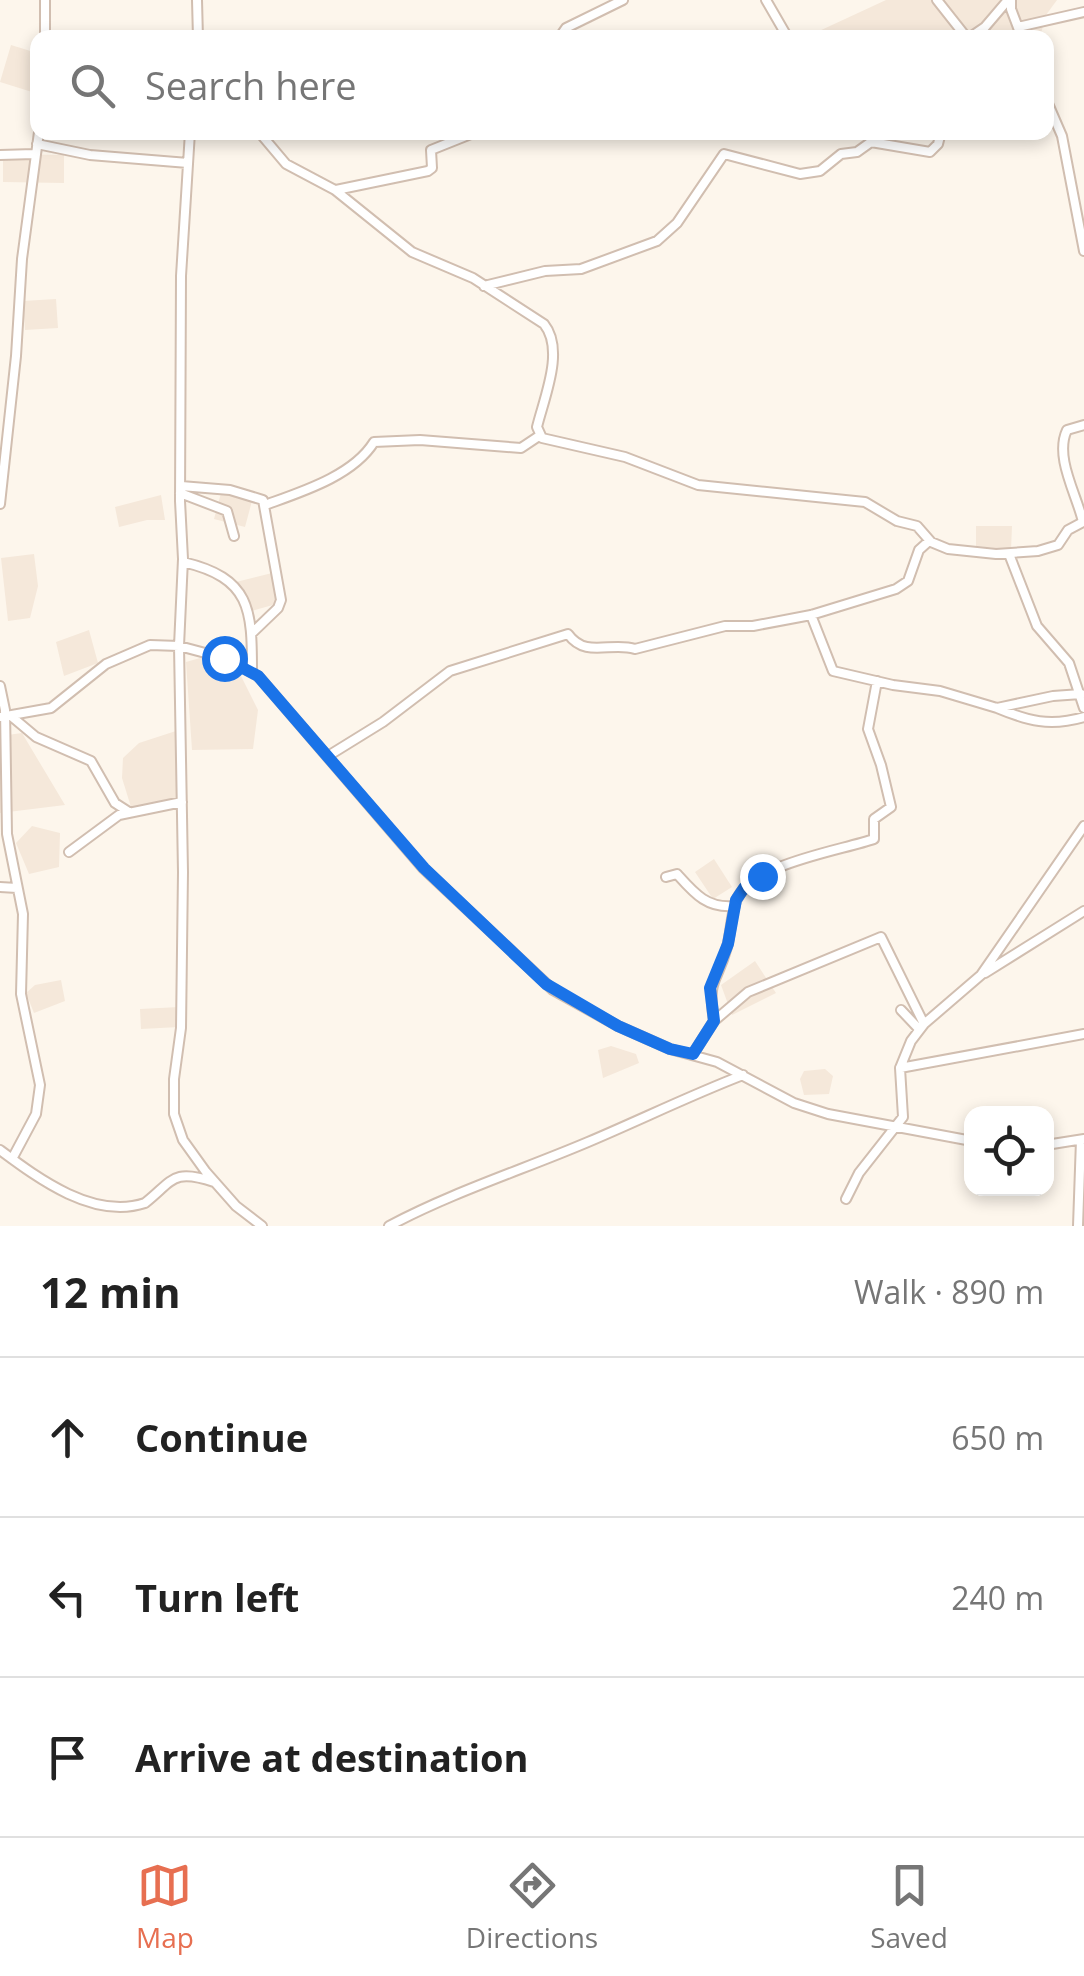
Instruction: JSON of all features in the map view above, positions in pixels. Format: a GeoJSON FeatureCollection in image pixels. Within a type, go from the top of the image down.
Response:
{"type":"FeatureCollection","features":[{"type":"Feature","properties":{"kind":"street"},"geometry":{"type":"LineString","coordinates":[[45,0],[45,30]]}},
{"type":"Feature","properties":{"kind":"street"},"geometry":{"type":"LineString","coordinates":[[197,0],[198,30]]}},
{"type":"Feature","properties":{"kind":"street"},"geometry":{"type":"LineString","coordinates":[[565,30],[624,0]]}},
{"type":"Feature","properties":{"kind":"street"},"geometry":{"type":"LineString","coordinates":[[766,0],[783,30]]}},
{"type":"Feature","properties":{"kind":"street"},"geometry":{"type":"LineString","coordinates":[[937,0],[961,30]]}},
{"type":"Feature","properties":{"kind":"street"},"geometry":{"type":"LineString","coordinates":[[980,30],[1010,0]]}},
{"type":"Feature","properties":{"kind":"street"},"geometry":{"type":"LineString","coordinates":[[1010,0],[1019,30]]}},
{"type":"Feature","properties":{"kind":"street"},"geometry":{"type":"LineString","coordinates":[[1018,27],[1084,12]]}},
{"type":"Feature","properties":{"kind":"street"},"geometry":{"type":"LineString","coordinates":[[1054,118],[1062,136],[1084,251]]}},
{"type":"Feature","properties":{"kind":"street"},"geometry":{"type":"LineString","coordinates":[[0,504],[38,140]]}},
{"type":"Feature","properties":{"kind":"street"},"geometry":{"type":"LineString","coordinates":[[189,140],[181,276],[183,562],[178,646],[182,1010],[174,1114],[183,1140],[214,1182],[262,1226]]}},
{"type":"Feature","properties":{"kind":"street"},"geometry":{"type":"LineString","coordinates":[[266,140],[286,164],[336,190],[412,252],[484,286],[544,324],[550,331],[552,358],[537,428],[539,436]]}},
{"type":"Feature","properties":{"kind":"street"},"geometry":{"type":"LineString","coordinates":[[336,190],[428,170],[432,168],[431,150],[456,140]]}},
{"type":"Feature","properties":{"kind":"street"},"geometry":{"type":"LineString","coordinates":[[484,286],[546,271],[581,269],[658,242],[677,223],[724,154],[791,173],[816,173],[841,154],[856,152],[871,142],[921,152],[932,151],[937,140]]}},
{"type":"Feature","properties":{"kind":"street"},"geometry":{"type":"LineString","coordinates":[[0,155],[35,149],[188,163]]}},
{"type":"Feature","properties":{"kind":"street"},"geometry":{"type":"LineString","coordinates":[[265,505],[330,478],[374,442],[420,440],[521,448],[539,436],[626,457],[691,484],[865,502],[896,521],[917,526],[929,541],[948,549],[1009,554],[1058,545],[1068,530],[1083,522],[1065,464],[1063,441],[1067,430],[1084,425]]}},
{"type":"Feature","properties":{"kind":"street"},"geometry":{"type":"LineString","coordinates":[[181,489],[245,493],[258,497],[265,505],[282,600],[252,632]]}},
{"type":"Feature","properties":{"kind":"street"},"geometry":{"type":"LineString","coordinates":[[181,489],[227,511],[234,536]]}},
{"type":"Feature","properties":{"kind":"street"},"geometry":{"type":"LineString","coordinates":[[328,756],[383,722],[450,672],[565,634],[571,634],[576,644],[594,650],[623,646],[635,649],[725,626],[753,626],[811,615],[901,587],[913,572],[919,550],[929,541]]}},
{"type":"Feature","properties":{"kind":"street"},"geometry":{"type":"LineString","coordinates":[[1009,554],[1037,626],[1068,663],[1084,708]]}},
{"type":"Feature","properties":{"kind":"street"},"geometry":{"type":"LineString","coordinates":[[183,562],[207,568],[234,584],[245,598],[252,632],[252,672]]}},
{"type":"Feature","properties":{"kind":"street"},"geometry":{"type":"LineString","coordinates":[[811,615],[831,670],[877,682],[940,691],[997,708],[1027,722],[1043,724],[1084,717]]}},
{"type":"Feature","properties":{"kind":"street"},"geometry":{"type":"LineString","coordinates":[[6,716],[51,708],[106,664],[150,645],[178,646],[224,658],[252,672],[424,868],[546,984],[618,1026],[744,1075],[794,1103],[828,1114],[964,1139]]}},
{"type":"Feature","properties":{"kind":"street"},"geometry":{"type":"LineString","coordinates":[[714,1021],[710,988],[744,888],[770,871],[876,838],[874,819],[891,807],[882,765],[868,729],[877,682]]}},
{"type":"Feature","properties":{"kind":"street"},"geometry":{"type":"LineString","coordinates":[[0,686],[6,716],[6,820],[23,914],[22,994],[40,1084],[36,1114],[12,1159]]}},
{"type":"Feature","properties":{"kind":"street"},"geometry":{"type":"LineString","coordinates":[[997,708],[1081,694]]}},
{"type":"Feature","properties":{"kind":"street"},"geometry":{"type":"LineString","coordinates":[[6,716],[36,737],[91,761],[116,803],[130,812]]}},
{"type":"Feature","properties":{"kind":"street"},"geometry":{"type":"LineString","coordinates":[[69,852],[115,817],[182,802]]}},
{"type":"Feature","properties":{"kind":"street"},"geometry":{"type":"LineString","coordinates":[[981,974],[1084,826]]}},
{"type":"Feature","properties":{"kind":"street"},"geometry":{"type":"LineString","coordinates":[[666,876],[675,874],[694,894],[714,906],[735,906]]}},
{"type":"Feature","properties":{"kind":"street"},"geometry":{"type":"LineString","coordinates":[[0,887],[17,888]]}},
{"type":"Feature","properties":{"kind":"street"},"geometry":{"type":"LineString","coordinates":[[846,1199],[858,1173],[903,1114],[900,1068],[904,1052],[921,1027],[981,974],[1084,911]]}},
{"type":"Feature","properties":{"kind":"street"},"geometry":{"type":"LineString","coordinates":[[693,1054],[714,1021],[748,992],[882,938],[921,1027]]}},
{"type":"Feature","properties":{"kind":"street"},"geometry":{"type":"LineString","coordinates":[[901,1010],[921,1027]]}},
{"type":"Feature","properties":{"kind":"street"},"geometry":{"type":"LineString","coordinates":[[900,1068],[1084,1034]]}},
{"type":"Feature","properties":{"kind":"street"},"geometry":{"type":"LineString","coordinates":[[389,1226],[487,1181],[744,1075]]}},
{"type":"Feature","properties":{"kind":"street"},"geometry":{"type":"LineString","coordinates":[[1054,1144],[1083,1139],[1078,1226]]}},
{"type":"Feature","properties":{"kind":"street"},"geometry":{"type":"LineString","coordinates":[[0,1150],[70,1194],[109,1207],[145,1204],[160,1187],[181,1176],[214,1182]]}},
{"type":"Feature","properties":{"kind":"shaded area"},"geometry":{"type":"Polygon","coordinates":[[[886,0],[1057,0],[1046,15],[1042,30],[821,30],[886,0]]]}},
{"type":"Feature","properties":{"kind":"shaded area"},"geometry":{"type":"Polygon","coordinates":[[[11,45],[30,51],[30,91],[0,82],[11,45]]]}},
{"type":"Feature","properties":{"kind":"shaded area"},"geometry":{"type":"Polygon","coordinates":[[[3,154],[64,155],[64,183],[3,182],[3,154]]]}},
{"type":"Feature","properties":{"kind":"shaded area"},"geometry":{"type":"Polygon","coordinates":[[[56,299],[58,328],[25,330],[23,301],[56,299]]]}},
{"type":"Feature","properties":{"kind":"shaded area"},"geometry":{"type":"Polygon","coordinates":[[[221,493],[252,501],[245,527],[214,519],[221,493]]]}},
{"type":"Feature","properties":{"kind":"shaded area"},"geometry":{"type":"Polygon","coordinates":[[[161,495],[165,520],[119,527],[115,507],[161,495]]]}},
{"type":"Feature","properties":{"kind":"shaded area"},"geometry":{"type":"Polygon","coordinates":[[[976,526],[1012,526],[1011,550],[976,546],[976,526]]]}},
{"type":"Feature","properties":{"kind":"shaded area"},"geometry":{"type":"Polygon","coordinates":[[[34,554],[38,586],[30,618],[8,621],[1,558],[34,554]]]}},
{"type":"Feature","properties":{"kind":"shaded area"},"geometry":{"type":"Polygon","coordinates":[[[272,573],[280,603],[244,613],[236,582],[272,573]]]}},
{"type":"Feature","properties":{"kind":"shaded area"},"geometry":{"type":"Polygon","coordinates":[[[89,630],[98,663],[64,676],[56,642],[89,630]]]}},
{"type":"Feature","properties":{"kind":"shaded area"},"geometry":{"type":"Polygon","coordinates":[[[207,656],[237,668],[258,710],[253,749],[192,750],[186,662],[207,656]]]}},
{"type":"Feature","properties":{"kind":"shaded area"},"geometry":{"type":"Polygon","coordinates":[[[179,730],[180,803],[131,807],[122,778],[123,758],[139,743],[179,730]]]}},
{"type":"Feature","properties":{"kind":"shaded area"},"geometry":{"type":"Polygon","coordinates":[[[22,733],[65,805],[0,813],[0,736],[22,733]]]}},
{"type":"Feature","properties":{"kind":"shaded area"},"geometry":{"type":"Polygon","coordinates":[[[32,826],[60,833],[59,867],[29,874],[16,843],[32,826]]]}},
{"type":"Feature","properties":{"kind":"shaded area"},"geometry":{"type":"Polygon","coordinates":[[[714,859],[732,887],[713,899],[695,872],[714,859]]]}},
{"type":"Feature","properties":{"kind":"shaded area"},"geometry":{"type":"Polygon","coordinates":[[[755,961],[776,993],[732,1015],[721,985],[755,961]]]}},
{"type":"Feature","properties":{"kind":"shaded area"},"geometry":{"type":"Polygon","coordinates":[[[61,980],[65,1001],[34,1013],[26,993],[35,985],[61,980]]]}},
{"type":"Feature","properties":{"kind":"shaded area"},"geometry":{"type":"Polygon","coordinates":[[[179,1007],[179,1027],[141,1029],[140,1009],[179,1007]]]}},
{"type":"Feature","properties":{"kind":"shaded area"},"geometry":{"type":"Polygon","coordinates":[[[611,1046],[636,1054],[639,1063],[603,1078],[598,1050],[611,1046]]]}},
{"type":"Feature","properties":{"kind":"shaded area"},"geometry":{"type":"Polygon","coordinates":[[[825,1069],[833,1076],[829,1094],[804,1095],[800,1079],[804,1071],[825,1069]]]}},
{"type":"Feature","properties":{"kind":"route"},"geometry":{"type":"LineString","coordinates":[[224,658],[258,676],[424,868],[546,984],[618,1026],[670,1049],[693,1054],[714,1021],[710,988],[728,944],[736,900],[744,888],[762,876]]}}]}
